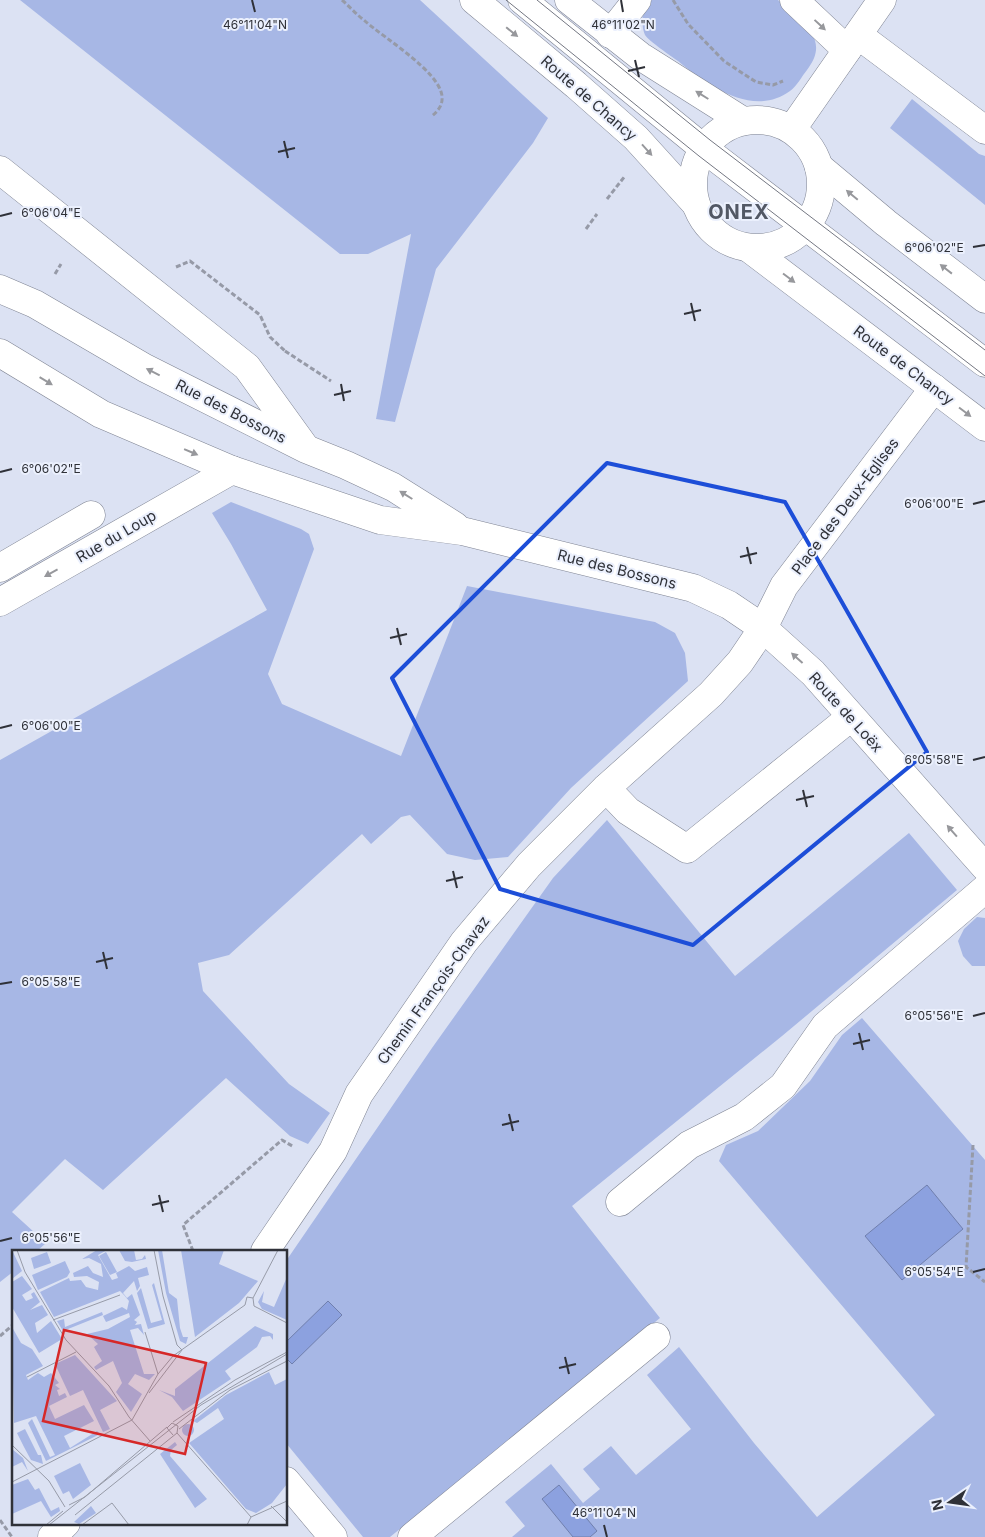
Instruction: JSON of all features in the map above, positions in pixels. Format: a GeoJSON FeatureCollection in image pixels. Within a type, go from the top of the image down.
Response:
{"type":"FeatureCollection","features":[{"type":"Feature","properties":{"kind":"street","name":"Route de Chancy"},"geometry":{"type":"LineString","coordinates":[[474,0],[636,138],[695,203]]}},
{"type":"Feature","properties":{"kind":"street"},"geometry":{"type":"LineString","coordinates":[[522,0],[703,148],[985,363]]}},
{"type":"Feature","properties":{"kind":"street"},"geometry":{"type":"LineString","coordinates":[[569,0],[640,56],[743,121]]}},
{"type":"Feature","properties":{"kind":"street"},"geometry":{"type":"LineString","coordinates":[[610,34],[637,0]]}},
{"type":"Feature","properties":{"kind":"street"},"geometry":{"type":"LineString","coordinates":[[794,0],[852,42],[985,130]]}},
{"type":"Feature","properties":{"kind":"street"},"geometry":{"type":"LineString","coordinates":[[792,129],[882,0]]}},
{"type":"Feature","properties":{"kind":"street"},"geometry":{"type":"LineString","coordinates":[[760,120],[776,122],[792,129],[813,152],[819,167],[822,183],[820,200],[812,218],[799,234],[785,242],[768,248],[750,249],[722,239],[710,229],[701,217],[695,203],[692,187],[694,172],[703,148],[726,128],[743,121],[760,120]]}},
{"type":"Feature","properties":{"kind":"street"},"geometry":{"type":"LineString","coordinates":[[819,167],[886,223],[985,299]]}},
{"type":"Feature","properties":{"kind":"street"},"geometry":{"type":"LineString","coordinates":[[0,170],[247,367],[306,449]]}},
{"type":"Feature","properties":{"kind":"street","name":"Route de Chancy"},"geometry":{"type":"LineString","coordinates":[[750,249],[985,427]]}},
{"type":"Feature","properties":{"kind":"street","name":"Rue des Bossons"},"geometry":{"type":"LineString","coordinates":[[0,289],[36,304],[145,368],[306,449],[393,487],[462,530]]}},
{"type":"Feature","properties":{"kind":"street","name":"Rue des Bossons"},"geometry":{"type":"LineString","coordinates":[[0,353],[101,414],[232,470],[380,520],[462,530],[693,588],[729,605],[763,628]]}},
{"type":"Feature","properties":{"kind":"street","name":"Place des Deux-Eglises"},"geometry":{"type":"LineString","coordinates":[[763,628],[784,586],[934,388]]}},
{"type":"Feature","properties":{"kind":"street","name":"Rue du Loup"},"geometry":{"type":"LineString","coordinates":[[0,602],[232,470]]}},
{"type":"Feature","properties":{"kind":"street"},"geometry":{"type":"LineString","coordinates":[[0,568],[91,515]]}},
{"type":"Feature","properties":{"kind":"street","name":"Route de Loëx"},"geometry":{"type":"LineString","coordinates":[[763,628],[813,673],[985,867]]}},
{"type":"Feature","properties":{"kind":"street","name":"Chemin François-Chavaz"},"geometry":{"type":"LineString","coordinates":[[266,1250],[333,1151],[358,1094],[464,942],[529,865],[606,788],[711,694],[740,662],[763,628]]}},
{"type":"Feature","properties":{"kind":"street"},"geometry":{"type":"LineString","coordinates":[[606,788],[628,811],[687,849],[851,716]]}},
{"type":"Feature","properties":{"kind":"street"},"geometry":{"type":"LineString","coordinates":[[620,1202],[689,1145],[744,1118],[783,1086],[825,1026],[985,889]]}},
{"type":"Feature","properties":{"kind":"street"},"geometry":{"type":"LineString","coordinates":[[412,1537],[656,1337]]}},
{"type":"Feature","properties":{"kind":"street"},"geometry":{"type":"LineString","coordinates":[[288,1483],[333,1537]]}},
{"type":"Feature","properties":{"kind":"street"},"geometry":{"type":"LineString","coordinates":[[52,1537],[65,1524]]}},
{"type":"Feature","properties":{"kind":"path"},"geometry":{"type":"LineString","coordinates":[[342,0],[364,21],[423,67],[436,80],[442,97],[440,108],[432,116]]}},
{"type":"Feature","properties":{"kind":"path"},"geometry":{"type":"LineString","coordinates":[[672,0],[688,24],[724,60],[756,82],[773,85],[790,78]]}},
{"type":"Feature","properties":{"kind":"path"},"geometry":{"type":"LineString","coordinates":[[608,199],[627,172]]}},
{"type":"Feature","properties":{"kind":"path"},"geometry":{"type":"LineString","coordinates":[[586,229],[597,214]]}},
{"type":"Feature","properties":{"kind":"path"},"geometry":{"type":"LineString","coordinates":[[55,274],[60,266]]}},
{"type":"Feature","properties":{"kind":"path"},"geometry":{"type":"LineString","coordinates":[[270,337],[285,351],[331,381]]}},
{"type":"Feature","properties":{"kind":"path"},"geometry":{"type":"LineString","coordinates":[[277,356],[285,351]]}},
{"type":"Feature","properties":{"kind":"path"},"geometry":{"type":"LineString","coordinates":[[194,1250],[183,1225],[282,1140],[307,1156],[319,1140],[333,1151]]}},
{"type":"Feature","properties":{"kind":"path"},"geometry":{"type":"LineString","coordinates":[[973,1146],[966,1267],[985,1282]]}},
{"type":"Feature","properties":{"kind":"path"},"geometry":{"type":"LineString","coordinates":[[0,1336],[12,1326]]}},
{"type":"Feature","properties":{"kind":"path"},"geometry":{"type":"LineString","coordinates":[[0,1520],[12,1537]]}},
{"type":"Feature","properties":{"kind":"highlighted area"},"geometry":{"type":"Polygon","coordinates":[[[607,463],[785,502],[927,752],[693,945],[500,889],[392,678],[607,463]]]}},
{"type":"Feature","properties":{"kind":"shaded area"},"geometry":{"type":"Polygon","coordinates":[[[20,0],[420,0],[548,118],[533,143],[436,269],[395,422],[376,419],[411,234],[368,254],[340,254],[20,0]]]}},
{"type":"Feature","properties":{"kind":"shaded area"},"geometry":{"type":"Polygon","coordinates":[[[652,0],[778,0],[803,23],[815,39],[814,59],[795,86],[790,91],[776,98],[761,101],[731,96],[703,80],[647,38],[643,25],[643,14],[652,0]]]}},
{"type":"Feature","properties":{"kind":"shaded area"},"geometry":{"type":"Polygon","coordinates":[[[912,99],[979,154],[985,156],[985,205],[890,128],[912,99]]]}},
{"type":"Feature","properties":{"kind":"shaded area"},"geometry":{"type":"Polygon","coordinates":[[[231,502],[301,529],[309,534],[314,549],[268,674],[282,704],[401,756],[467,586],[655,622],[675,633],[685,653],[688,681],[571,788],[508,857],[475,860],[447,854],[410,815],[401,817],[371,844],[362,834],[229,955],[198,963],[203,991],[289,1084],[330,1113],[308,1144],[290,1136],[226,1078],[103,1190],[65,1159],[12,1212],[46,1243],[38,1250],[12,1250],[12,1273],[0,1282],[0,760],[267,610],[212,513],[231,502]]]}},
{"type":"Feature","properties":{"kind":"shaded area"},"geometry":{"type":"Polygon","coordinates":[[[607,820],[735,976],[909,833],[957,890],[782,1036],[572,1206],[660,1318],[390,1537],[363,1537],[288,1445],[288,1258],[432,1048],[553,878],[607,820]]]}},
{"type":"Feature","properties":{"kind":"shaded area"},"geometry":{"type":"Polygon","coordinates":[[[977,917],[985,918],[985,966],[972,966],[963,956],[958,941],[964,929],[977,917]]]}},
{"type":"Feature","properties":{"kind":"shaded area"},"geometry":{"type":"Polygon","coordinates":[[[862,1018],[985,1160],[985,1537],[512,1537],[525,1526],[505,1502],[551,1464],[583,1503],[600,1489],[583,1469],[611,1446],[636,1475],[691,1429],[647,1375],[679,1347],[754,1443],[817,1517],[935,1415],[719,1161],[726,1145],[758,1131],[810,1081],[842,1035],[862,1018]]]}},
{"type":"Feature","properties":{"kind":"shaded area"},"geometry":{"type":"Polygon","coordinates":[[[927,1185],[963,1229],[902,1280],[865,1236],[927,1185]]]}},
{"type":"Feature","properties":{"kind":"shaded area"},"geometry":{"type":"Polygon","coordinates":[[[328,1301],[342,1315],[292,1364],[288,1360],[288,1340],[328,1301]]]}},
{"type":"Feature","properties":{"kind":"shaded area"},"geometry":{"type":"Polygon","coordinates":[[[559,1485],[597,1531],[590,1537],[573,1537],[542,1499],[559,1485]]]}},
{"type":"Feature","properties":{"kind":"tram line"},"geometry":{"type":"LineString","coordinates":[[506,0],[699,156],[985,376]]}},
{"type":"Feature","properties":{"kind":"tram line"},"geometry":{"type":"LineString","coordinates":[[537,0],[710,140],[985,350]]}},
{"type":"Feature","properties":{"kind":"district","name":"ONEX"},"geometry":{"type":"Point","coordinates":[739,212]}}]}
